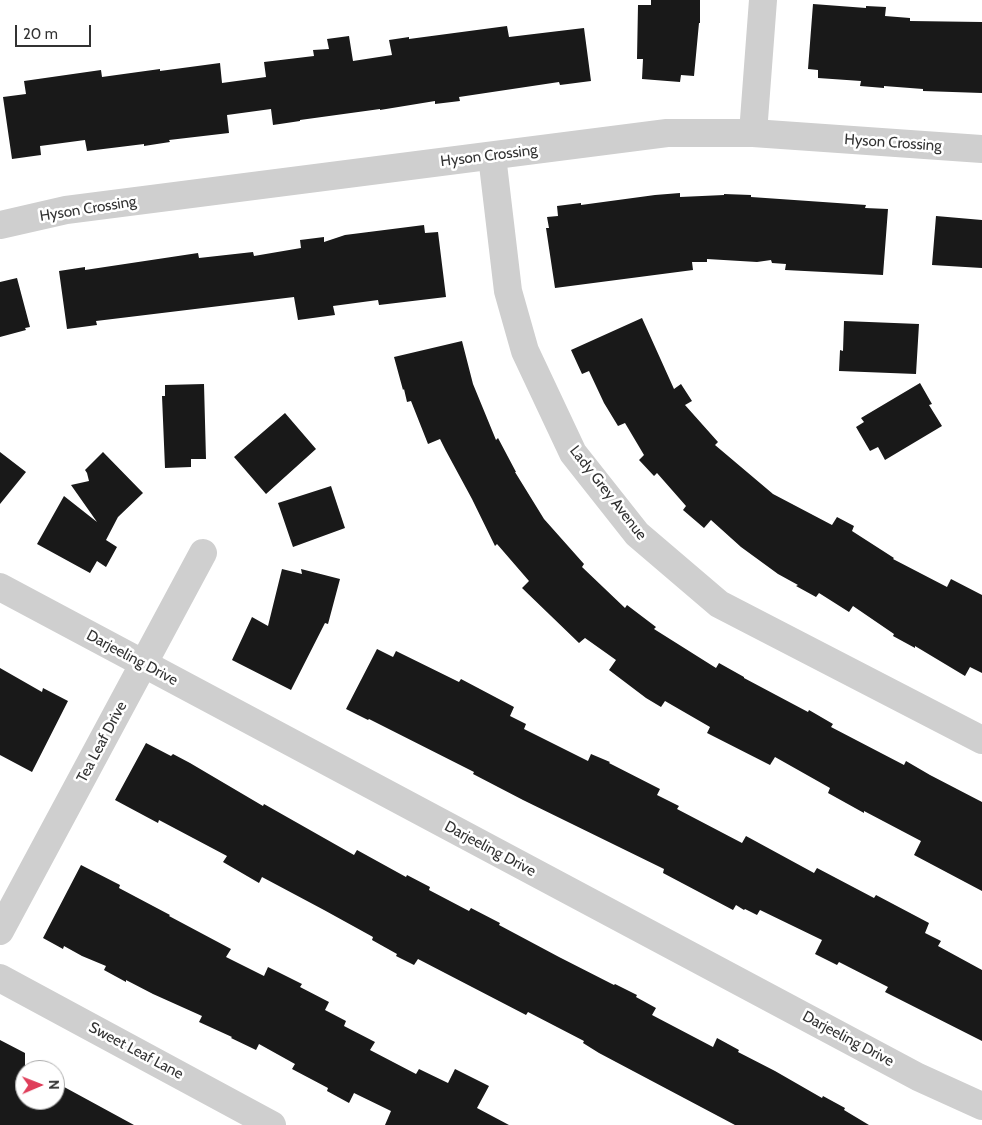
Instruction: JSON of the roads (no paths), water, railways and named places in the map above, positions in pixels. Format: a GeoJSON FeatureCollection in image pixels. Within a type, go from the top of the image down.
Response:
{"type":"FeatureCollection","features":[{"type":"Feature","properties":{"kind":"street"},"geometry":{"type":"LineString","coordinates":[[753,133],[763,0]]}},
{"type":"Feature","properties":{"kind":"street","name":"Hyson Crossing"},"geometry":{"type":"LineString","coordinates":[[0,225],[66,210],[667,133],[753,133],[982,149]]}},
{"type":"Feature","properties":{"kind":"street","name":"Lady Grey Avenue"},"geometry":{"type":"LineString","coordinates":[[492,156],[508,290],[525,351],[573,453],[637,534],[719,604],[982,740]]}},
{"type":"Feature","properties":{"kind":"street","name":"Tea Leaf Drive"},"geometry":{"type":"LineString","coordinates":[[0,931],[204,553]]}},
{"type":"Feature","properties":{"kind":"street","name":"Darjeeling Drive"},"geometry":{"type":"LineString","coordinates":[[0,587],[918,1077],[982,1106]]}},
{"type":"Feature","properties":{"kind":"street","name":"Sweet Leaf Lane"},"geometry":{"type":"LineString","coordinates":[[0,978],[272,1125]]}}]}
